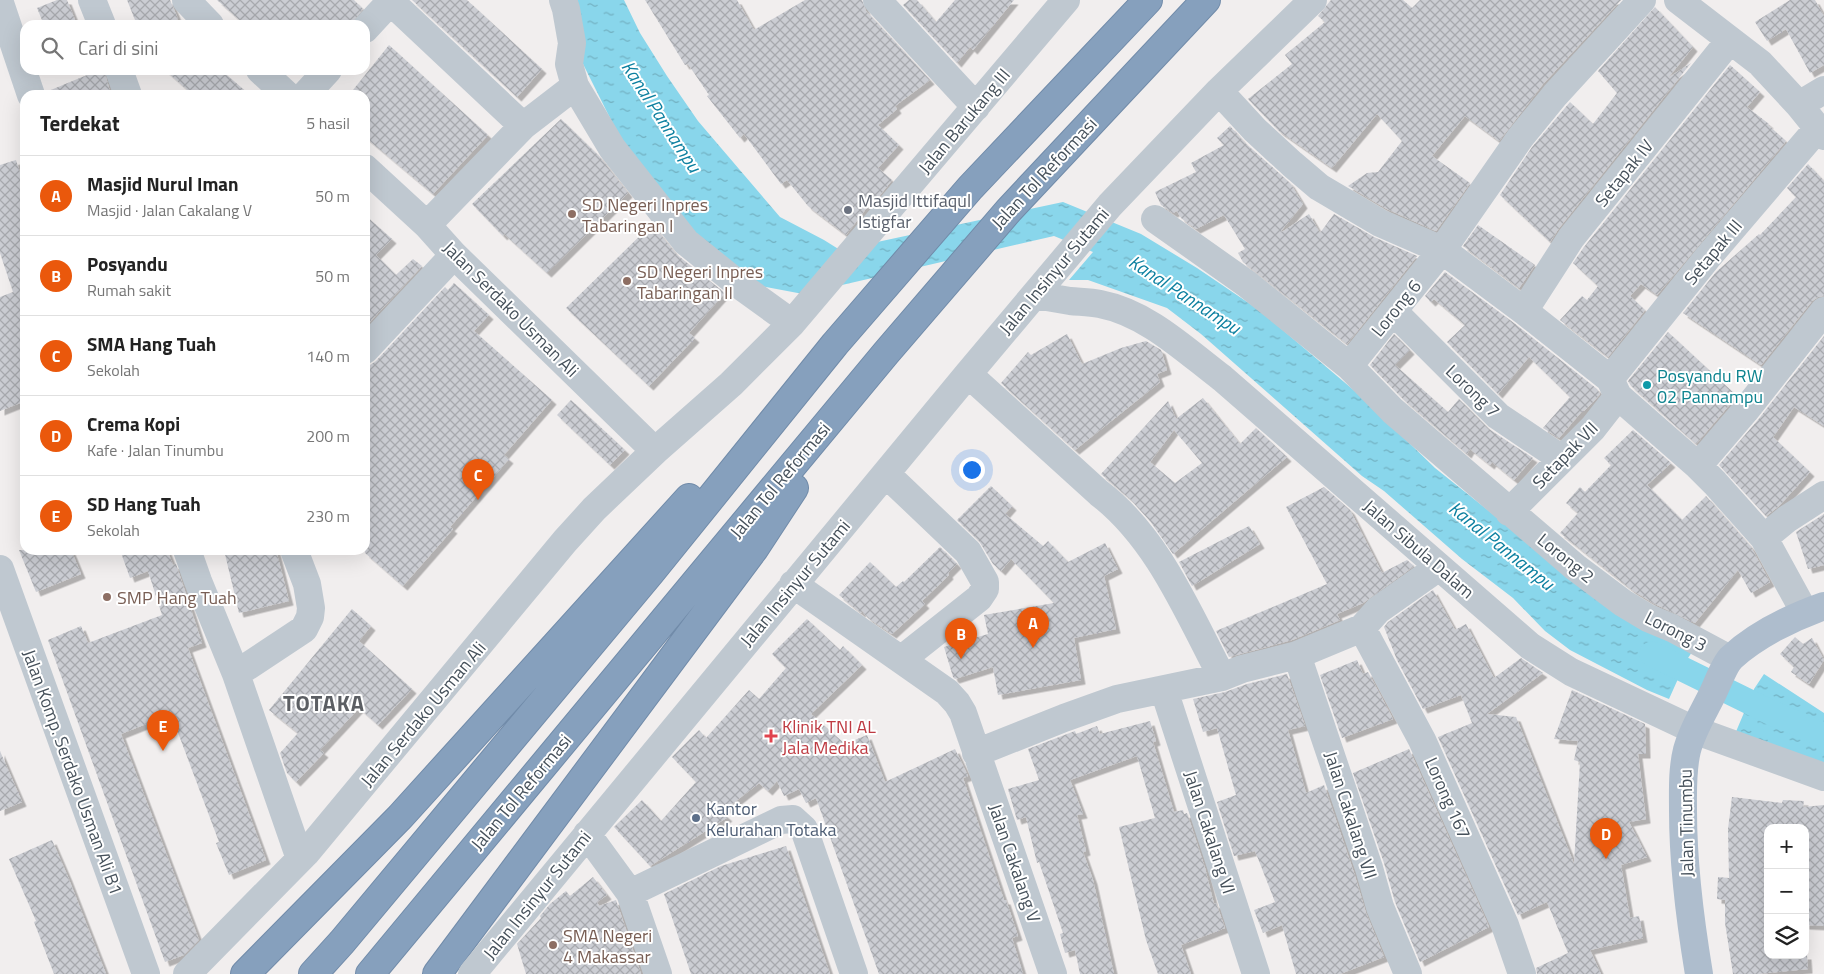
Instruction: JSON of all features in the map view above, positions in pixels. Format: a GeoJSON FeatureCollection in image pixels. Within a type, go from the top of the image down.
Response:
{"type":"FeatureCollection","features":[{"type":"Feature","properties":{"kind":"highway"},"geometry":{"type":"LineString","coordinates":[[313,974],[342,942],[651,572],[843,336],[970,188],[1148,0]]}},
{"type":"Feature","properties":{"kind":"highway","name":"Jalan Tol Reformasi"},"geometry":{"type":"LineString","coordinates":[[370,974],[886,353],[1009,210],[1206,0]]}},
{"type":"Feature","properties":{"kind":"highway"},"geometry":{"type":"LineString","coordinates":[[245,974],[400,816],[741,441],[843,336]]}},
{"type":"Feature","properties":{"kind":"highway"},"geometry":{"type":"LineString","coordinates":[[437,974],[754,548],[863,382]]}},
{"type":"Feature","properties":{"kind":"main road"},"geometry":{"type":"LineString","coordinates":[[1725,669],[1760,637],[1814,609]]}},
{"type":"Feature","properties":{"kind":"main road","name":"Jalan Tinumbu"},"geometry":{"type":"LineString","coordinates":[[1699,974],[1688,906],[1683,836],[1684,769],[1687,750],[1725,669]]}},
{"type":"Feature","properties":{"kind":"street"},"geometry":{"type":"LineString","coordinates":[[92,0],[100,20]]}},
{"type":"Feature","properties":{"kind":"street"},"geometry":{"type":"LineString","coordinates":[[186,0],[205,20]]}},
{"type":"Feature","properties":{"kind":"street"},"geometry":{"type":"LineString","coordinates":[[563,0],[572,43],[569,64],[575,86],[612,148],[686,242],[742,287],[800,314]]}},
{"type":"Feature","properties":{"kind":"street"},"geometry":{"type":"LineString","coordinates":[[877,0],[976,107]]}},
{"type":"Feature","properties":{"kind":"street","name":"Jalan Barukang III"},"geometry":{"type":"LineString","coordinates":[[800,314],[1066,0]]}},
{"type":"Feature","properties":{"kind":"street"},"geometry":{"type":"LineString","coordinates":[[1313,0],[1219,91],[1255,130],[1319,187],[1380,223],[1442,250],[1524,311],[1614,387],[1715,483],[1764,538],[1814,609]]}},
{"type":"Feature","properties":{"kind":"street","name":"Lorong 6"},"geometry":{"type":"LineString","coordinates":[[1349,366],[1442,250],[1520,138],[1555,95],[1642,0]]}},
{"type":"Feature","properties":{"kind":"street"},"geometry":{"type":"LineString","coordinates":[[1678,0],[1760,63],[1821,132]]}},
{"type":"Feature","properties":{"kind":"street"},"geometry":{"type":"LineString","coordinates":[[370,23],[389,1],[524,126]]}},
{"type":"Feature","properties":{"kind":"street"},"geometry":{"type":"LineString","coordinates":[[0,3],[20,62]]}},
{"type":"Feature","properties":{"kind":"street","name":"Setapak IV"},"geometry":{"type":"LineString","coordinates":[[1524,311],[1571,238],[1730,40]]}},
{"type":"Feature","properties":{"kind":"street"},"geometry":{"type":"LineString","coordinates":[[24,75],[29,90]]}},
{"type":"Feature","properties":{"kind":"street"},"geometry":{"type":"LineString","coordinates":[[121,75],[126,90]]}},
{"type":"Feature","properties":{"kind":"street"},"geometry":{"type":"LineString","coordinates":[[265,75],[282,90]]}},
{"type":"Feature","properties":{"kind":"street"},"geometry":{"type":"LineString","coordinates":[[310,90],[323,75]]}},
{"type":"Feature","properties":{"kind":"street"},"geometry":{"type":"LineString","coordinates":[[428,225],[524,126],[575,86]]}},
{"type":"Feature","properties":{"kind":"street"},"geometry":{"type":"LineString","coordinates":[[1799,105],[1824,90]]}},
{"type":"Feature","properties":{"kind":"street","name":"Jalan Insinyur Sutami"},"geometry":{"type":"LineString","coordinates":[[472,974],[793,584],[1039,290],[1116,199],[1219,91]]}},
{"type":"Feature","properties":{"kind":"street","name":"Setapak III"},"geometry":{"type":"LineString","coordinates":[[1614,387],[1702,264],[1821,132]]}},
{"type":"Feature","properties":{"kind":"street","name":"Jalan Serdako Usman Ali"},"geometry":{"type":"LineString","coordinates":[[370,173],[428,225],[454,255],[655,451]]}},
{"type":"Feature","properties":{"kind":"street","name":"Lorong 2"},"geometry":{"type":"LineString","coordinates":[[1155,219],[1248,284],[1349,366],[1393,411],[1509,512],[1575,567],[1623,603]]}},
{"type":"Feature","properties":{"kind":"street"},"geometry":{"type":"LineString","coordinates":[[370,345],[454,255]]}},
{"type":"Feature","properties":{"kind":"street","name":"Jalan Sibula Dalam"},"geometry":{"type":"LineString","coordinates":[[1039,290],[1070,301],[1100,304],[1124,311],[1143,320],[1169,338],[1222,378],[1530,646],[1572,672],[1699,721],[1824,777]]}},
{"type":"Feature","properties":{"kind":"street"},"geometry":{"type":"LineString","coordinates":[[1698,466],[1745,411],[1824,311]]}},
{"type":"Feature","properties":{"kind":"street","name":"Lorong 7"},"geometry":{"type":"LineString","coordinates":[[1394,312],[1498,416],[1562,459]]}},
{"type":"Feature","properties":{"kind":"street","name":"Jalan Serdako Usman Ali"},"geometry":{"type":"LineString","coordinates":[[187,974],[300,859],[372,775],[565,541],[594,509],[655,451],[731,384],[800,314]]}},
{"type":"Feature","properties":{"kind":"street"},"geometry":{"type":"LineString","coordinates":[[968,374],[1112,503],[1147,542],[1175,587],[1222,677]]}},
{"type":"Feature","properties":{"kind":"street","name":"Setapak VII"},"geometry":{"type":"LineString","coordinates":[[1509,512],[1592,428],[1614,387]]}},
{"type":"Feature","properties":{"kind":"street"},"geometry":{"type":"LineString","coordinates":[[886,474],[968,552],[985,582],[985,589],[979,598],[902,659]]}},
{"type":"Feature","properties":{"kind":"street"},"geometry":{"type":"LineString","coordinates":[[1764,538],[1787,519],[1824,495]]}},
{"type":"Feature","properties":{"kind":"street"},"geometry":{"type":"LineString","coordinates":[[189,555],[236,674],[300,859]]}},
{"type":"Feature","properties":{"kind":"street"},"geometry":{"type":"LineString","coordinates":[[236,674],[304,629],[310,617],[311,608],[307,584],[296,555]]}},
{"type":"Feature","properties":{"kind":"street"},"geometry":{"type":"LineString","coordinates":[[976,753],[1117,699],[1222,677],[1242,669],[1297,655],[1362,628],[1378,610],[1439,567]]}},
{"type":"Feature","properties":{"kind":"street","name":"Jalan Komp. Serdako Usman Ali B1"},"geometry":{"type":"LineString","coordinates":[[0,569],[146,974]]}},
{"type":"Feature","properties":{"kind":"street","name":"Jalan Cakalang V"},"geometry":{"type":"LineString","coordinates":[[793,584],[948,692],[957,703],[963,712],[1054,974]]}},
{"type":"Feature","properties":{"kind":"street","name":"Lorong 3"},"geometry":{"type":"LineString","coordinates":[[1623,603],[1648,618],[1672,628],[1725,669]]}},
{"type":"Feature","properties":{"kind":"street","name":"Lorong 167"},"geometry":{"type":"LineString","coordinates":[[1362,628],[1422,740],[1504,925],[1522,974]]}},
{"type":"Feature","properties":{"kind":"street","name":"Jalan Cakalang VII"},"geometry":{"type":"LineString","coordinates":[[1297,655],[1380,907],[1408,974]]}},
{"type":"Feature","properties":{"kind":"street","name":"Jalan Cakalang VI"},"geometry":{"type":"LineString","coordinates":[[1164,690],[1256,974]]}},
{"type":"Feature","properties":{"kind":"street"},"geometry":{"type":"LineString","coordinates":[[630,892],[781,820],[793,819],[804,829],[854,974]]}},
{"type":"Feature","properties":{"kind":"street"},"geometry":{"type":"LineString","coordinates":[[586,834],[630,892],[658,974]]}},
{"type":"Feature","properties":{"kind":"water"},"geometry":{"type":"Polygon","coordinates":[[[568,0],[624,0],[640,33],[698,121],[780,217],[840,250],[1063,202],[1141,234],[1197,268],[1259,310],[1363,398],[1435,468],[1499,519],[1694,649],[1686,661],[1669,699],[1647,690],[1570,650],[1545,631],[1513,598],[1462,559],[1384,491],[1362,476],[1201,334],[1167,308],[1088,280],[1069,280],[1093,252],[1054,236],[803,294],[756,285],[703,248],[620,138],[576,50],[568,0]]]}},
{"type":"Feature","properties":{"kind":"water"},"geometry":{"type":"Polygon","coordinates":[[[1764,674],[1824,713],[1824,768],[1735,734],[1754,689],[1764,674]]]}},
{"type":"Feature","properties":{"kind":"pier"},"geometry":{"type":"Polygon","coordinates":[[[1762,673],[1754,688],[1733,735],[1752,688],[1762,673]]]}},
{"type":"Feature","properties":{"kind":"building"},"geometry":{"type":"Polygon","coordinates":[[[57,0],[67,0],[75,20],[42,20],[37,8],[57,0]]]}},
{"type":"Feature","properties":{"kind":"building"},"geometry":{"type":"Polygon","coordinates":[[[127,0],[170,0],[178,19],[176,20],[135,20],[127,0]]]}},
{"type":"Feature","properties":{"kind":"building"},"geometry":{"type":"Polygon","coordinates":[[[217,0],[354,0],[363,9],[354,20],[239,20],[217,0]]]}},
{"type":"Feature","properties":{"kind":"building"},"geometry":{"type":"Polygon","coordinates":[[[412,0],[467,0],[542,69],[517,97],[412,0]]]}},
{"type":"Feature","properties":{"kind":"building"},"geometry":{"type":"Polygon","coordinates":[[[645,0],[737,0],[754,30],[805,0],[862,0],[866,11],[930,80],[895,106],[897,109],[878,125],[899,145],[878,168],[892,180],[877,199],[875,197],[846,235],[808,206],[787,180],[781,184],[744,134],[740,138],[707,96],[709,95],[688,64],[685,65],[645,0]]]}},
{"type":"Feature","properties":{"kind":"building"},"geometry":{"type":"Polygon","coordinates":[[[909,0],[917,0],[936,22],[955,0],[1014,0],[973,50],[970,47],[957,63],[903,5],[909,0]]]}},
{"type":"Feature","properties":{"kind":"building"},"geometry":{"type":"Polygon","coordinates":[[[1331,0],[1403,0],[1412,8],[1420,0],[1621,0],[1543,84],[1499,141],[1465,116],[1432,156],[1470,183],[1436,231],[1387,209],[1348,186],[1367,173],[1378,172],[1402,141],[1377,114],[1332,168],[1279,131],[1248,99],[1292,64],[1285,55],[1325,22],[1318,16],[1331,0]]]}},
{"type":"Feature","properties":{"kind":"building"},"geometry":{"type":"Polygon","coordinates":[[[1790,0],[1815,0],[1824,16],[1824,65],[1810,73],[1786,29],[1767,41],[1755,22],[1790,0]]]}},
{"type":"Feature","properties":{"kind":"building"},"geometry":{"type":"Polygon","coordinates":[[[1655,7],[1693,47],[1668,78],[1691,63],[1559,228],[1550,242],[1500,195],[1532,147],[1570,102],[1593,124],[1617,93],[1598,71],[1655,7]]]}},
{"type":"Feature","properties":{"kind":"building"},"geometry":{"type":"Polygon","coordinates":[[[389,45],[488,135],[433,194],[370,141],[370,90],[353,90],[365,75],[370,75],[370,69],[389,45]]]}},
{"type":"Feature","properties":{"kind":"building"},"geometry":{"type":"Polygon","coordinates":[[[1730,65],[1760,92],[1747,107],[1769,124],[1786,141],[1657,295],[1641,284],[1630,296],[1645,310],[1608,357],[1560,320],[1582,296],[1587,300],[1598,286],[1573,263],[1730,65]]]}},
{"type":"Feature","properties":{"kind":"building"},"geometry":{"type":"Polygon","coordinates":[[[87,75],[105,75],[110,90],[51,90],[87,75]]]}},
{"type":"Feature","properties":{"kind":"building"},"geometry":{"type":"Polygon","coordinates":[[[171,75],[227,75],[244,90],[187,90],[171,75]]]}},
{"type":"Feature","properties":{"kind":"building"},"geometry":{"type":"Polygon","coordinates":[[[561,119],[599,156],[628,193],[547,273],[504,234],[503,236],[472,204],[561,119]]]}},
{"type":"Feature","properties":{"kind":"building"},"geometry":{"type":"Polygon","coordinates":[[[1230,126],[1244,142],[1290,183],[1303,204],[1282,232],[1309,214],[1320,233],[1334,214],[1374,237],[1417,256],[1347,344],[1243,262],[1238,253],[1245,249],[1224,215],[1196,229],[1181,218],[1177,211],[1173,213],[1161,205],[1155,192],[1196,172],[1191,163],[1224,145],[1217,138],[1230,126]]]}},
{"type":"Feature","properties":{"kind":"building"},"geometry":{"type":"Polygon","coordinates":[[[16,160],[20,172],[20,403],[0,411],[0,297],[13,292],[0,253],[0,165],[16,160]]]}},
{"type":"Feature","properties":{"kind":"building"},"geometry":{"type":"Polygon","coordinates":[[[1808,164],[1824,181],[1824,296],[1812,301],[1761,365],[1683,313],[1716,272],[1760,235],[1796,197],[1787,188],[1808,164]]]}},
{"type":"Feature","properties":{"kind":"building"},"geometry":{"type":"Polygon","coordinates":[[[370,219],[392,239],[376,255],[396,275],[413,259],[422,266],[370,322],[370,219]]]}},
{"type":"Feature","properties":{"kind":"building"},"geometry":{"type":"Polygon","coordinates":[[[652,224],[676,254],[725,293],[689,333],[695,338],[649,386],[566,308],[652,224]]]}},
{"type":"Feature","properties":{"kind":"building"},"geometry":{"type":"Polygon","coordinates":[[[1478,225],[1535,265],[1519,288],[1463,246],[1478,225]]]}},
{"type":"Feature","properties":{"kind":"building"},"geometry":{"type":"Polygon","coordinates":[[[1445,272],[1514,323],[1597,389],[1600,394],[1583,410],[1559,438],[1543,428],[1570,397],[1529,357],[1498,394],[1447,342],[1465,325],[1434,299],[1431,302],[1425,296],[1445,272]]]}},
{"type":"Feature","properties":{"kind":"building"},"geometry":{"type":"Polygon","coordinates":[[[454,283],[489,315],[474,331],[552,400],[504,455],[509,459],[450,527],[453,529],[403,586],[367,555],[370,555],[370,365],[376,361],[445,287],[448,290],[454,283]]]}},
{"type":"Feature","properties":{"kind":"building"},"geometry":{"type":"Polygon","coordinates":[[[1668,332],[1737,396],[1696,444],[1631,386],[1628,381],[1668,332]]]}},
{"type":"Feature","properties":{"kind":"building"},"geometry":{"type":"Polygon","coordinates":[[[1067,334],[1082,364],[1121,348],[1146,341],[1161,350],[1167,370],[1157,374],[1160,382],[1075,450],[1001,383],[1028,352],[1031,355],[1067,334]]]}},
{"type":"Feature","properties":{"kind":"building"},"geometry":{"type":"Polygon","coordinates":[[[1394,334],[1410,350],[1395,365],[1448,412],[1459,399],[1489,429],[1533,458],[1514,480],[1492,462],[1490,465],[1470,449],[1467,454],[1404,400],[1370,365],[1394,334]]]}},
{"type":"Feature","properties":{"kind":"building"},"geometry":{"type":"Polygon","coordinates":[[[1824,336],[1824,426],[1794,407],[1773,437],[1810,472],[1779,506],[1766,516],[1719,465],[1757,421],[1824,336]]]}},
{"type":"Feature","properties":{"kind":"building"},"geometry":{"type":"Polygon","coordinates":[[[1203,398],[1240,444],[1256,428],[1287,457],[1173,554],[1150,521],[1130,499],[1101,474],[1168,401],[1176,419],[1203,398]],[[1174,430],[1150,462],[1175,483],[1202,463],[1174,430]]]}},
{"type":"Feature","properties":{"kind":"building"},"geometry":{"type":"Polygon","coordinates":[[[571,400],[625,450],[610,465],[557,415],[571,400]]]}},
{"type":"Feature","properties":{"kind":"building"},"geometry":{"type":"Polygon","coordinates":[[[1633,430],[1671,463],[1647,485],[1682,520],[1706,496],[1751,547],[1770,582],[1751,593],[1738,570],[1695,623],[1655,604],[1632,590],[1560,533],[1578,513],[1566,503],[1580,487],[1585,492],[1611,465],[1604,458],[1633,430]]]}},
{"type":"Feature","properties":{"kind":"building"},"geometry":{"type":"Polygon","coordinates":[[[991,486],[1012,506],[1005,514],[1043,546],[1048,541],[1068,562],[1105,543],[1118,569],[1104,576],[1116,629],[1074,638],[1081,680],[998,695],[993,667],[955,679],[953,677],[944,647],[988,634],[984,615],[1054,603],[1011,559],[1001,571],[993,564],[979,541],[957,520],[991,486]]]}},
{"type":"Feature","properties":{"kind":"building"},"geometry":{"type":"Polygon","coordinates":[[[1324,487],[1350,510],[1382,573],[1407,560],[1414,566],[1363,603],[1337,614],[1340,620],[1292,640],[1229,657],[1216,631],[1327,584],[1286,507],[1324,487]]]}},
{"type":"Feature","properties":{"kind":"building"},"geometry":{"type":"Polygon","coordinates":[[[1824,514],[1824,565],[1808,569],[1796,532],[1824,514]]]}},
{"type":"Feature","properties":{"kind":"building"},"geometry":{"type":"Polygon","coordinates":[[[1249,526],[1260,544],[1192,586],[1179,562],[1249,526]]]}},
{"type":"Feature","properties":{"kind":"building"},"geometry":{"type":"Polygon","coordinates":[[[940,547],[957,564],[948,573],[949,575],[922,601],[925,604],[892,634],[839,595],[870,562],[896,587],[904,582],[940,547]]]}},
{"type":"Feature","properties":{"kind":"building"},"geometry":{"type":"Polygon","coordinates":[[[21,555],[73,555],[81,574],[36,592],[21,555]]]}},
{"type":"Feature","properties":{"kind":"building"},"geometry":{"type":"Polygon","coordinates":[[[122,555],[169,555],[173,565],[176,564],[202,643],[188,648],[266,860],[229,875],[216,843],[219,842],[171,714],[121,734],[199,940],[184,955],[165,962],[48,640],[81,626],[88,643],[162,615],[148,571],[130,578],[122,555]]]}},
{"type":"Feature","properties":{"kind":"building"},"geometry":{"type":"Polygon","coordinates":[[[225,555],[277,555],[289,601],[239,613],[225,555]]]}},
{"type":"Feature","properties":{"kind":"building"},"geometry":{"type":"Polygon","coordinates":[[[1433,590],[1455,630],[1466,624],[1494,678],[1521,658],[1543,673],[1487,714],[1516,717],[1574,864],[1580,762],[1574,760],[1578,741],[1554,739],[1572,690],[1645,724],[1646,754],[1638,754],[1646,819],[1629,822],[1647,857],[1621,865],[1630,918],[1639,916],[1643,938],[1590,950],[1601,974],[1537,974],[1536,968],[1568,953],[1547,902],[1518,915],[1438,737],[1472,723],[1461,695],[1423,709],[1397,660],[1384,627],[1388,622],[1433,590]]]}},
{"type":"Feature","properties":{"kind":"building"},"geometry":{"type":"Polygon","coordinates":[[[352,609],[371,626],[359,641],[412,689],[378,725],[359,708],[320,750],[324,753],[296,782],[287,773],[280,753],[298,733],[269,710],[352,609]]]}},
{"type":"Feature","properties":{"kind":"building"},"geometry":{"type":"Polygon","coordinates":[[[807,619],[840,650],[843,646],[862,665],[811,714],[845,744],[867,735],[885,782],[955,749],[968,776],[963,778],[1018,936],[1012,938],[1023,974],[879,974],[816,798],[806,803],[799,789],[784,796],[777,781],[768,791],[759,783],[722,812],[728,817],[650,866],[614,827],[642,800],[661,821],[696,782],[672,757],[699,730],[706,738],[749,690],[759,699],[786,668],[772,654],[807,619]]]}},
{"type":"Feature","properties":{"kind":"building"},"geometry":{"type":"Polygon","coordinates":[[[1795,637],[1803,644],[1812,638],[1824,660],[1809,684],[1791,672],[1794,667],[1780,654],[1795,637]]]}},
{"type":"Feature","properties":{"kind":"building"},"geometry":{"type":"Polygon","coordinates":[[[1357,660],[1363,674],[1368,672],[1393,719],[1342,738],[1320,675],[1357,660]]]}},
{"type":"Feature","properties":{"kind":"building"},"geometry":{"type":"Polygon","coordinates":[[[1287,674],[1305,726],[1288,730],[1306,793],[1324,785],[1366,913],[1384,957],[1340,974],[1296,974],[1282,925],[1263,933],[1254,910],[1275,902],[1255,851],[1234,856],[1217,802],[1236,795],[1217,728],[1203,732],[1193,699],[1287,674]]]}},
{"type":"Feature","properties":{"kind":"building"},"geometry":{"type":"Polygon","coordinates":[[[1150,721],[1156,741],[1153,742],[1174,812],[1183,810],[1184,814],[1187,813],[1205,868],[1214,904],[1216,903],[1225,928],[1181,945],[1191,974],[1158,974],[1146,940],[1119,827],[1155,818],[1137,756],[1070,780],[1083,814],[1077,815],[1086,851],[1083,852],[1093,880],[1114,974],[1080,974],[1075,950],[1065,953],[1060,934],[1063,933],[1039,862],[1037,863],[1026,817],[1017,820],[1008,789],[1039,780],[1028,749],[1075,731],[1076,734],[1097,726],[1100,734],[1150,721]]]}},
{"type":"Feature","properties":{"kind":"building"},"geometry":{"type":"Polygon","coordinates":[[[1409,749],[1489,927],[1420,962],[1395,902],[1384,863],[1353,773],[1409,749]]]}},
{"type":"Feature","properties":{"kind":"building"},"geometry":{"type":"Polygon","coordinates":[[[0,751],[22,802],[0,811],[0,751]]]}},
{"type":"Feature","properties":{"kind":"building"},"geometry":{"type":"Polygon","coordinates":[[[1732,797],[1782,803],[1783,800],[1804,801],[1803,807],[1824,805],[1824,926],[1809,925],[1809,824],[1764,824],[1764,959],[1807,959],[1808,969],[1758,974],[1733,974],[1725,923],[1725,900],[1717,899],[1718,877],[1729,878],[1728,829],[1732,797]]]}},
{"type":"Feature","properties":{"kind":"building"},"geometry":{"type":"Polygon","coordinates":[[[52,840],[106,974],[54,974],[34,922],[36,921],[9,859],[52,840]]]}},
{"type":"Feature","properties":{"kind":"building"},"geometry":{"type":"Polygon","coordinates":[[[786,846],[830,974],[691,974],[664,894],[721,866],[786,846]]]}},
{"type":"Feature","properties":{"kind":"building"},"geometry":{"type":"Polygon","coordinates":[[[593,877],[607,895],[597,902],[599,906],[616,900],[641,974],[526,974],[517,944],[541,918],[540,916],[550,904],[566,891],[570,896],[593,877]]]}},
{"type":"Feature","properties":{"kind":"waterway","name":"Kanal Pannampu"},"geometry":{"type":"LineString","coordinates":[[1652,654],[1772,713],[1824,735]]}},
{"type":"Feature","properties":{"kind":"place","name":"Masjid Ittifaqul Istigfar"},"geometry":{"type":"Point","coordinates":[848,210]}},
{"type":"Feature","properties":{"kind":"place","name":"SD Negeri Inpres Tabaringan I"},"geometry":{"type":"Point","coordinates":[572,214]}},
{"type":"Feature","properties":{"kind":"place","name":"SD Negeri Inpres Tabaringan II"},"geometry":{"type":"Point","coordinates":[627,281]}},
{"type":"Feature","properties":{"kind":"place","name":"Posyandu RW 02 Pannampu"},"geometry":{"type":"Point","coordinates":[1647,385]}},
{"type":"Feature","properties":{"kind":"place","name":"SMA Hang Tuah"},"geometry":{"type":"Point","coordinates":[478,500]}},
{"type":"Feature","properties":{"kind":"place","name":"SMP Hang Tuah"},"geometry":{"type":"Point","coordinates":[107,597]}},
{"type":"Feature","properties":{"kind":"place","name":"Masjid Nurul Iman"},"geometry":{"type":"Point","coordinates":[1033,648]}},
{"type":"Feature","properties":{"kind":"place","name":"Posyandu"},"geometry":{"type":"Point","coordinates":[961,659]}},
{"type":"Feature","properties":{"kind":"place","name":"Klinik TNI AL Jala Medika"},"geometry":{"type":"Point","coordinates":[771,736]}},
{"type":"Feature","properties":{"kind":"place","name":"SD Hang Tuah"},"geometry":{"type":"Point","coordinates":[163,751]}},
{"type":"Feature","properties":{"kind":"place","name":"Kantor Kelurahan Totaka"},"geometry":{"type":"Point","coordinates":[696,818]}},
{"type":"Feature","properties":{"kind":"place","name":"Crema Kopi"},"geometry":{"type":"Point","coordinates":[1606,859]}},
{"type":"Feature","properties":{"kind":"place","name":"SMA Negeri 4 Makassar"},"geometry":{"type":"Point","coordinates":[553,945]}},
{"type":"Feature","properties":{"kind":"district","name":"TOTAKA"},"geometry":{"type":"Point","coordinates":[324,703]}}]}
